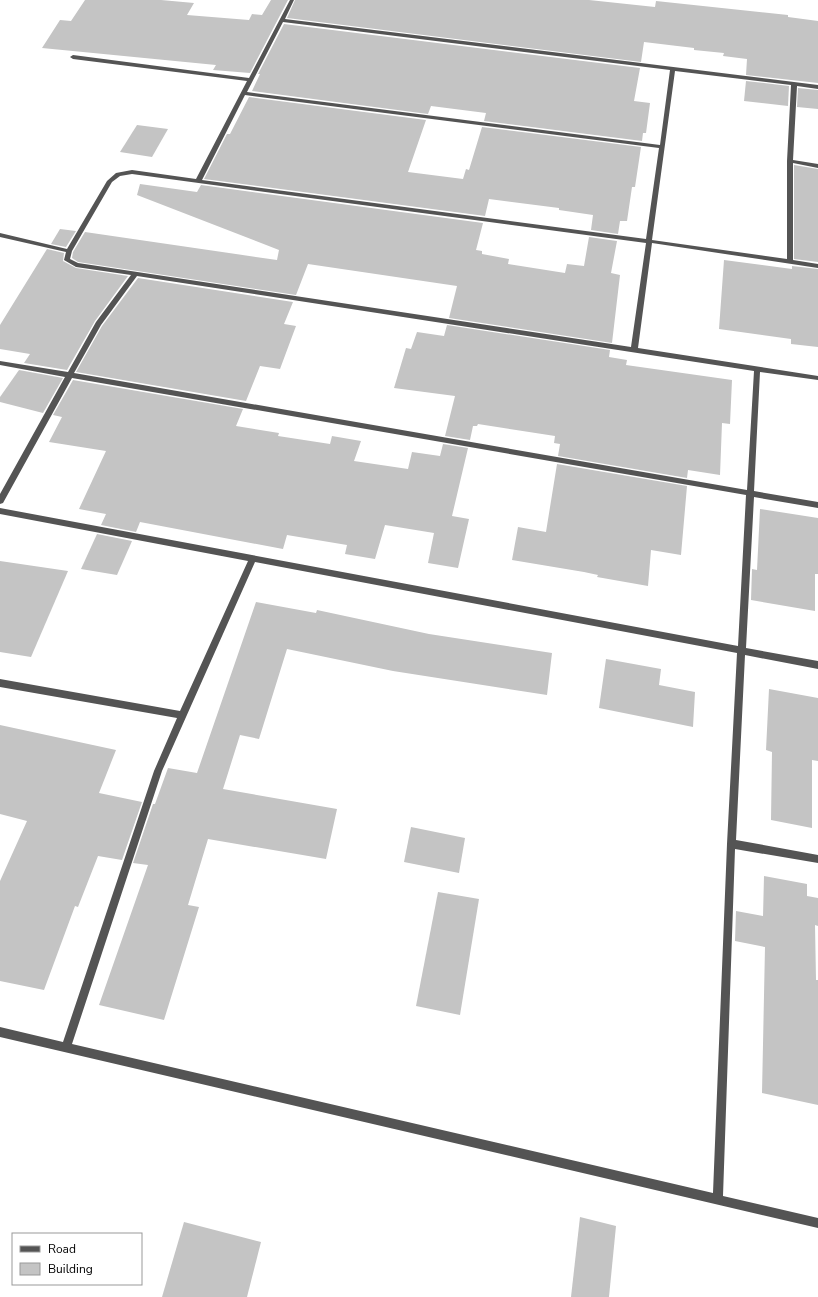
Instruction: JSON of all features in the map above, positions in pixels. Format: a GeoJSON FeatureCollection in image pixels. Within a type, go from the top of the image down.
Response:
{"type":"FeatureCollection","features":[{"type":"Feature","properties":{"kind":"street"},"geometry":{"type":"LineString","coordinates":[[198,181],[292,0]]}},
{"type":"Feature","properties":{"kind":"street"},"geometry":{"type":"LineString","coordinates":[[282,20],[818,87]]}},
{"type":"Feature","properties":{"kind":"street"},"geometry":{"type":"LineString","coordinates":[[72,57],[250,80]]}},
{"type":"Feature","properties":{"kind":"street"},"geometry":{"type":"LineString","coordinates":[[634,350],[673,68]]}},
{"type":"Feature","properties":{"kind":"street"},"geometry":{"type":"LineString","coordinates":[[790,262],[790,161],[794,84]]}},
{"type":"Feature","properties":{"kind":"street"},"geometry":{"type":"LineString","coordinates":[[244,93],[662,147]]}},
{"type":"Feature","properties":{"kind":"street"},"geometry":{"type":"LineString","coordinates":[[790,161],[818,166]]}},
{"type":"Feature","properties":{"kind":"street"},"geometry":{"type":"LineString","coordinates":[[818,266],[649,241],[132,172],[118,174],[110,181],[69,251],[67,260],[76,264],[135,274],[818,378]]}},
{"type":"Feature","properties":{"kind":"street"},"geometry":{"type":"LineString","coordinates":[[0,235],[69,251]]}},
{"type":"Feature","properties":{"kind":"street"},"geometry":{"type":"LineString","coordinates":[[0,501],[98,324],[135,274]]}},
{"type":"Feature","properties":{"kind":"street"},"geometry":{"type":"LineString","coordinates":[[0,363],[818,505]]}},
{"type":"Feature","properties":{"kind":"street"},"geometry":{"type":"LineString","coordinates":[[718,1199],[731,844],[756,368]]}},
{"type":"Feature","properties":{"kind":"street"},"geometry":{"type":"LineString","coordinates":[[0,511],[818,665]]}},
{"type":"Feature","properties":{"kind":"street"},"geometry":{"type":"LineString","coordinates":[[66,1048],[158,771],[253,558]]}},
{"type":"Feature","properties":{"kind":"street"},"geometry":{"type":"LineString","coordinates":[[0,683],[182,715]]}},
{"type":"Feature","properties":{"kind":"street"},"geometry":{"type":"LineString","coordinates":[[731,844],[818,859]]}},
{"type":"Feature","properties":{"kind":"street"},"geometry":{"type":"LineString","coordinates":[[0,1032],[818,1223]]}},
{"type":"Feature","properties":{"kind":"building"},"geometry":{"type":"Polygon","coordinates":[[[85,0],[161,0],[194,3],[187,15],[249,20],[252,14],[262,15],[271,0],[288,0],[250,73],[213,70],[216,65],[42,48],[60,20],[71,21],[85,0]]]}},
{"type":"Feature","properties":{"kind":"building"},"geometry":{"type":"Polygon","coordinates":[[[295,0],[589,0],[655,7],[656,1],[788,15],[788,17],[818,21],[818,83],[746,75],[747,59],[723,56],[724,53],[694,50],[694,48],[644,42],[641,62],[287,18],[295,0]]]}},
{"type":"Feature","properties":{"kind":"building"},"geometry":{"type":"Polygon","coordinates":[[[284,24],[640,68],[634,101],[650,103],[646,133],[643,133],[642,141],[484,121],[486,113],[431,106],[428,114],[252,91],[260,74],[258,74],[284,24]]]}},
{"type":"Feature","properties":{"kind":"building"},"geometry":{"type":"Polygon","coordinates":[[[746,81],[789,86],[788,106],[744,101],[746,81]]]}},
{"type":"Feature","properties":{"kind":"building"},"geometry":{"type":"Polygon","coordinates":[[[798,88],[818,90],[818,109],[797,107],[798,88]]]}},
{"type":"Feature","properties":{"kind":"building"},"geometry":{"type":"Polygon","coordinates":[[[249,97],[426,120],[408,172],[463,179],[466,169],[469,170],[482,127],[641,147],[635,187],[632,187],[627,221],[620,221],[618,234],[591,230],[593,215],[559,210],[559,208],[489,199],[485,216],[204,179],[227,134],[230,134],[249,97]]]}},
{"type":"Feature","properties":{"kind":"building"},"geometry":{"type":"Polygon","coordinates":[[[137,125],[168,129],[152,157],[120,152],[137,125]]]}},
{"type":"Feature","properties":{"kind":"building"},"geometry":{"type":"Polygon","coordinates":[[[794,165],[818,169],[818,262],[794,259],[794,165]]]}},
{"type":"Feature","properties":{"kind":"building"},"geometry":{"type":"Polygon","coordinates":[[[140,184],[197,192],[201,185],[483,223],[476,250],[482,251],[482,254],[509,259],[508,264],[565,273],[567,264],[584,266],[589,237],[617,241],[611,273],[620,275],[612,343],[449,318],[457,286],[308,264],[296,295],[78,262],[72,258],[73,252],[85,232],[277,260],[279,250],[137,195],[140,184]]]}},
{"type":"Feature","properties":{"kind":"building"},"geometry":{"type":"Polygon","coordinates":[[[60,229],[76,231],[66,247],[51,244],[60,229]]]}},
{"type":"Feature","properties":{"kind":"building"},"geometry":{"type":"Polygon","coordinates":[[[47,249],[64,253],[63,261],[76,268],[128,276],[95,321],[67,370],[24,363],[30,354],[0,349],[0,325],[47,249]]]}},
{"type":"Feature","properties":{"kind":"building"},"geometry":{"type":"Polygon","coordinates":[[[724,260],[792,269],[792,266],[818,269],[818,347],[791,344],[791,339],[719,329],[724,260]]]}},
{"type":"Feature","properties":{"kind":"building"},"geometry":{"type":"Polygon","coordinates":[[[138,278],[293,302],[284,324],[296,326],[280,369],[260,366],[246,401],[76,372],[102,326],[138,278]]]}},
{"type":"Feature","properties":{"kind":"building"},"geometry":{"type":"Polygon","coordinates":[[[447,325],[610,350],[609,357],[627,360],[626,365],[732,380],[730,424],[722,423],[720,475],[688,470],[687,478],[558,456],[560,444],[554,443],[555,436],[478,424],[477,426],[473,426],[470,440],[445,436],[455,396],[394,388],[406,348],[411,349],[417,332],[444,336],[447,325]]]}},
{"type":"Feature","properties":{"kind":"building"},"geometry":{"type":"Polygon","coordinates":[[[19,370],[63,378],[43,413],[0,402],[0,397],[19,370]]]}},
{"type":"Feature","properties":{"kind":"building"},"geometry":{"type":"Polygon","coordinates":[[[73,380],[243,409],[236,426],[279,433],[278,436],[330,444],[332,436],[361,441],[354,461],[408,469],[412,452],[440,456],[443,444],[468,448],[452,516],[469,519],[458,568],[428,563],[434,533],[385,525],[375,559],[345,554],[347,545],[287,535],[283,549],[140,522],[136,532],[101,525],[106,514],[79,509],[106,451],[49,442],[62,417],[53,415],[73,380]]]}},
{"type":"Feature","properties":{"kind":"building"},"geometry":{"type":"Polygon","coordinates":[[[557,464],[687,486],[681,555],[651,550],[648,586],[597,577],[598,575],[584,572],[512,560],[518,527],[546,532],[557,464]]]}},
{"type":"Feature","properties":{"kind":"building"},"geometry":{"type":"Polygon","coordinates":[[[760,509],[818,518],[818,574],[815,574],[815,611],[751,600],[752,569],[757,570],[760,509]]]}},
{"type":"Feature","properties":{"kind":"building"},"geometry":{"type":"Polygon","coordinates":[[[97,534],[132,541],[117,575],[81,569],[97,534]]]}},
{"type":"Feature","properties":{"kind":"building"},"geometry":{"type":"Polygon","coordinates":[[[0,561],[68,571],[31,657],[0,652],[0,561]]]}},
{"type":"Feature","properties":{"kind":"building"},"geometry":{"type":"Polygon","coordinates":[[[256,602],[316,613],[317,610],[429,634],[552,653],[547,695],[393,671],[287,649],[259,739],[240,735],[223,789],[337,809],[326,859],[208,839],[188,905],[199,907],[164,1020],[99,1005],[148,865],[133,863],[153,804],[155,804],[168,768],[197,773],[256,602]]]}},
{"type":"Feature","properties":{"kind":"building"},"geometry":{"type":"Polygon","coordinates":[[[606,659],[661,669],[659,685],[695,692],[693,727],[599,708],[606,659]]]}},
{"type":"Feature","properties":{"kind":"building"},"geometry":{"type":"Polygon","coordinates":[[[769,689],[818,698],[818,761],[812,760],[812,828],[771,820],[772,752],[766,750],[769,689]]]}},
{"type":"Feature","properties":{"kind":"building"},"geometry":{"type":"Polygon","coordinates":[[[0,725],[116,750],[99,793],[142,802],[122,860],[98,856],[78,907],[75,906],[44,990],[0,981],[0,881],[27,821],[0,814],[0,725]]]}},
{"type":"Feature","properties":{"kind":"building"},"geometry":{"type":"Polygon","coordinates":[[[411,827],[465,838],[459,873],[404,862],[411,827]]]}},
{"type":"Feature","properties":{"kind":"building"},"geometry":{"type":"Polygon","coordinates":[[[764,876],[807,884],[807,896],[818,898],[818,926],[815,925],[816,980],[818,980],[818,1105],[762,1093],[765,947],[735,941],[736,911],[763,916],[764,876]]]}},
{"type":"Feature","properties":{"kind":"building"},"geometry":{"type":"Polygon","coordinates":[[[438,892],[479,899],[460,1015],[416,1006],[438,892]]]}},
{"type":"Feature","properties":{"kind":"building"},"geometry":{"type":"Polygon","coordinates":[[[580,1217],[616,1226],[609,1297],[571,1297],[580,1217]]]}},
{"type":"Feature","properties":{"kind":"building"},"geometry":{"type":"Polygon","coordinates":[[[184,1222],[261,1242],[247,1297],[162,1297],[184,1222]]]}}]}
